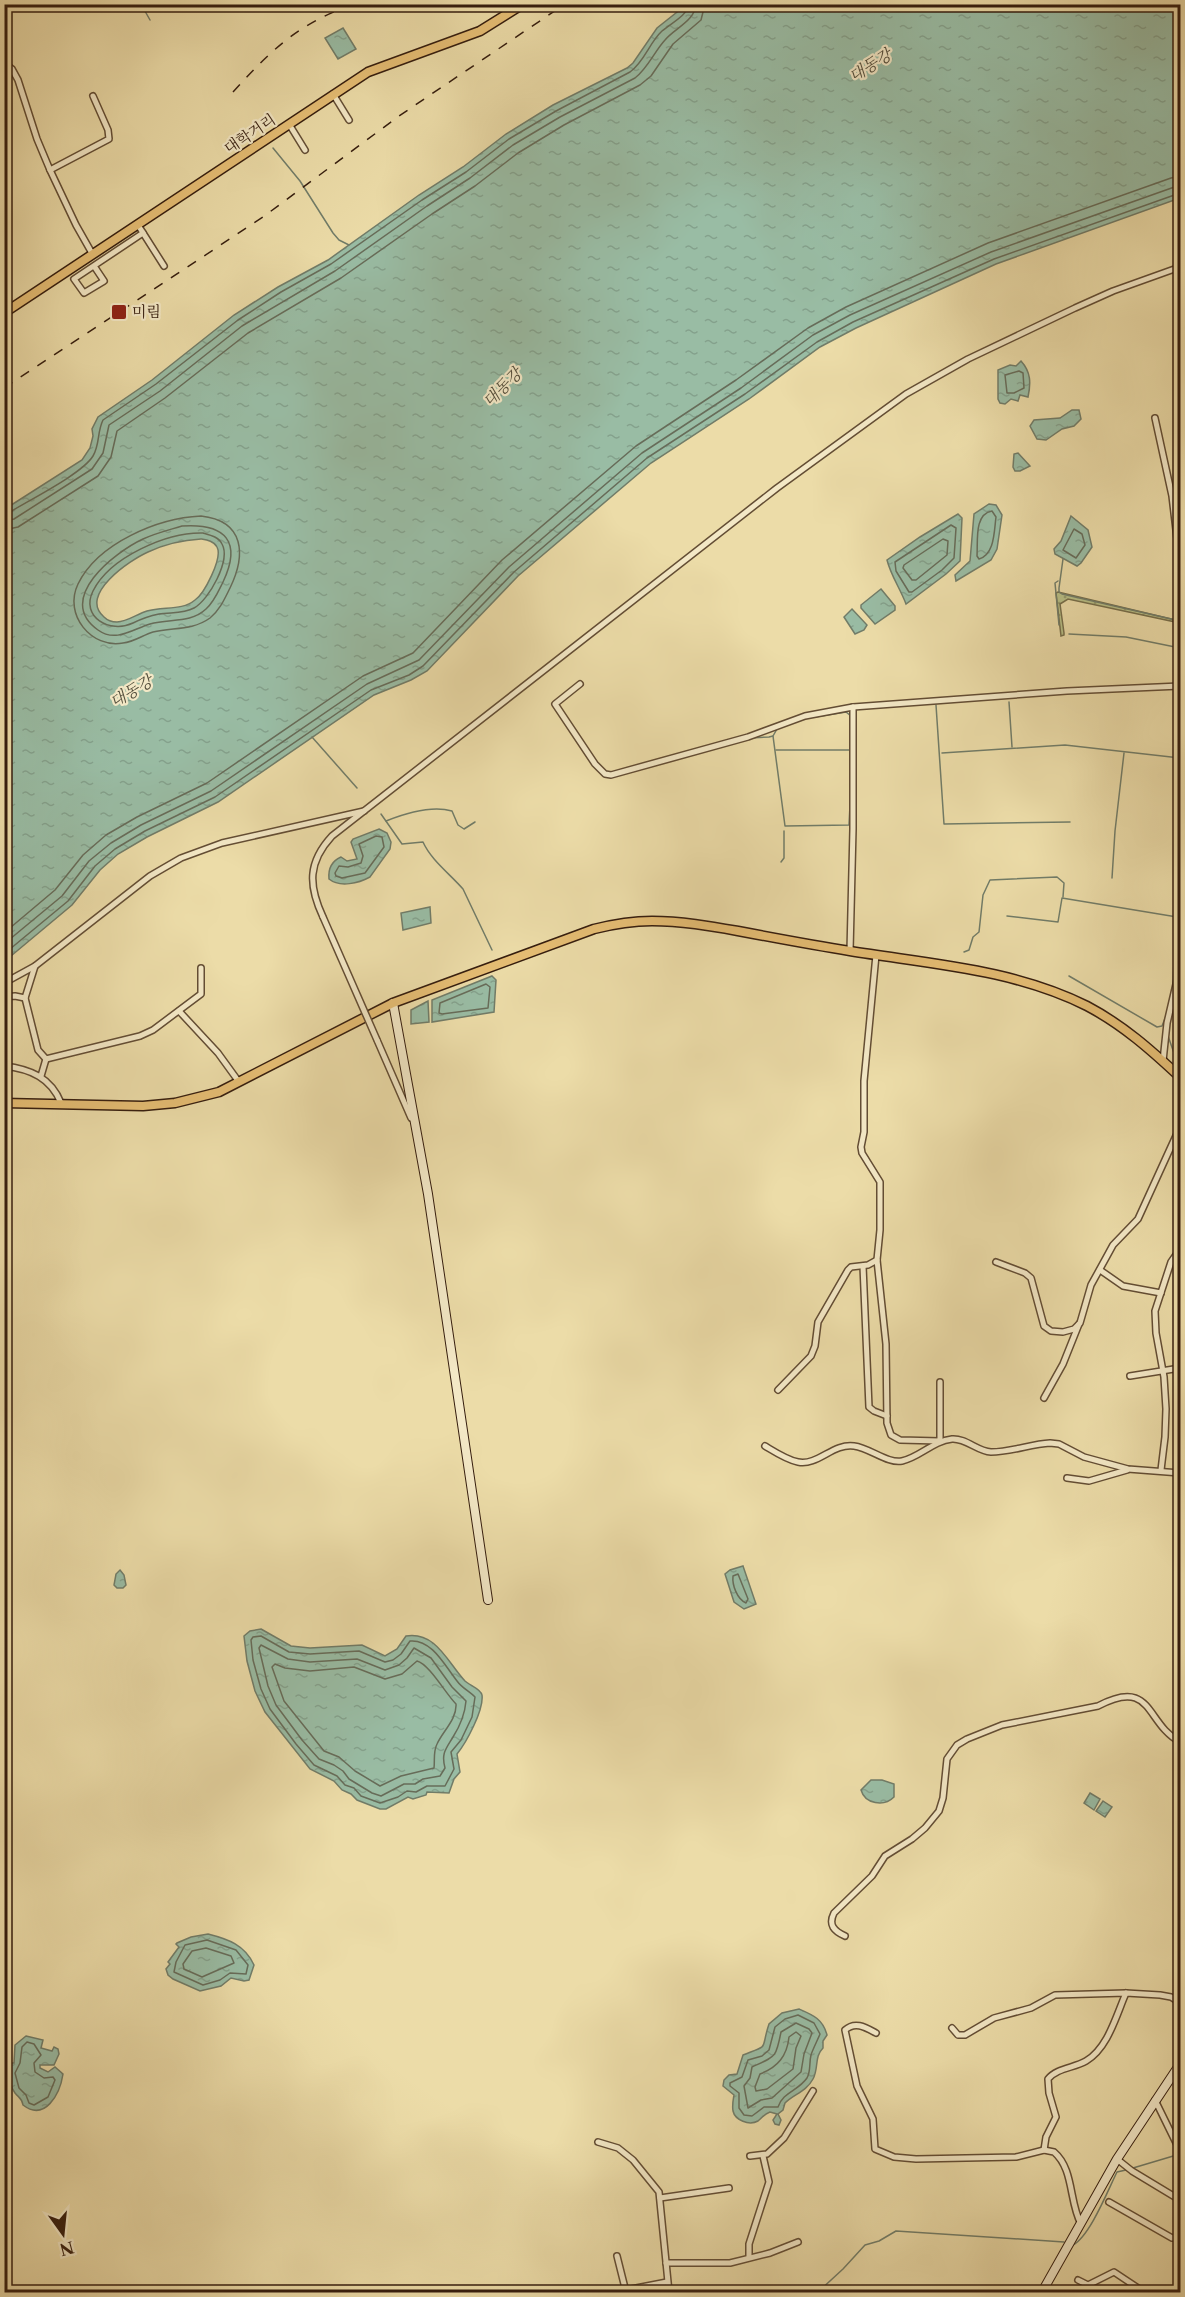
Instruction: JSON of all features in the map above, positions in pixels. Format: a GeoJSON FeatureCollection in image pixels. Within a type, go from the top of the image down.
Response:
{"type":"FeatureCollection","features":[{"type":"Feature","properties":{"kind":"main road","name":"대학거리"},"geometry":{"type":"LineString","coordinates":[[4,313],[368,72],[480,31],[523,4]]}},
{"type":"Feature","properties":{"kind":"main road"},"geometry":{"type":"LineString","coordinates":[[4,1103],[143,1106],[175,1103],[219,1092],[393,1003],[594,929],[623,922],[653,921],[694,924],[999,974],[1036,985],[1095,1011],[1145,1044],[1180,1077]]}},
{"type":"Feature","properties":{"kind":"street"},"geometry":{"type":"LineString","coordinates":[[4,63],[12,69],[18,80],[37,139],[50,170],[93,255]]}},
{"type":"Feature","properties":{"kind":"street"},"geometry":{"type":"LineString","coordinates":[[333,94],[349,120]]}},
{"type":"Feature","properties":{"kind":"street"},"geometry":{"type":"LineString","coordinates":[[50,170],[109,139],[108,130],[93,96]]}},
{"type":"Feature","properties":{"kind":"street"},"geometry":{"type":"LineString","coordinates":[[289,124],[305,150]]}},
{"type":"Feature","properties":{"kind":"street"},"geometry":{"type":"LineString","coordinates":[[138,225],[164,266]]}},
{"type":"Feature","properties":{"kind":"street"},"geometry":{"type":"LineString","coordinates":[[94,266],[104,281],[84,293],[74,279],[143,233]]}},
{"type":"Feature","properties":{"kind":"street"},"geometry":{"type":"LineString","coordinates":[[415,1125],[323,917],[314,891],[312,878],[317,855],[332,836],[777,488],[915,388],[968,359],[1075,308],[1113,291],[1180,267]]}},
{"type":"Feature","properties":{"kind":"street"},"geometry":{"type":"LineString","coordinates":[[1155,418],[1172,496],[1180,564]]}},
{"type":"Feature","properties":{"kind":"street"},"geometry":{"type":"LineString","coordinates":[[580,684],[555,704],[595,764],[605,774],[611,775],[748,737],[805,716],[853,707],[1067,691],[1180,686]]}},
{"type":"Feature","properties":{"kind":"street"},"geometry":{"type":"LineString","coordinates":[[850,951],[854,829],[853,707]]}},
{"type":"Feature","properties":{"kind":"street"},"geometry":{"type":"LineString","coordinates":[[4,983],[35,966],[150,876],[181,858],[222,843],[365,810]]}},
{"type":"Feature","properties":{"kind":"street"},"geometry":{"type":"LineString","coordinates":[[1163,1060],[1167,1023],[1177,980],[1180,924]]}},
{"type":"Feature","properties":{"kind":"street"},"geometry":{"type":"LineString","coordinates":[[876,955],[864,1081],[864,1132],[861,1147],[862,1153],[880,1182],[880,1230],[877,1260],[886,1344],[888,1431],[900,1440],[957,1439],[977,1449],[990,1452],[1037,1444],[1059,1444],[1084,1457],[1128,1469],[1180,1473]]}},
{"type":"Feature","properties":{"kind":"street"},"geometry":{"type":"LineString","coordinates":[[35,966],[25,998],[38,1050],[46,1059]]}},
{"type":"Feature","properties":{"kind":"street"},"geometry":{"type":"LineString","coordinates":[[46,1059],[140,1036],[201,994],[201,968]]}},
{"type":"Feature","properties":{"kind":"street"},"geometry":{"type":"LineString","coordinates":[[4,997],[25,998]]}},
{"type":"Feature","properties":{"kind":"street"},"geometry":{"type":"LineString","coordinates":[[393,1003],[428,1194],[488,1600]]}},
{"type":"Feature","properties":{"kind":"street"},"geometry":{"type":"LineString","coordinates":[[179,1011],[218,1053],[240,1083]]}},
{"type":"Feature","properties":{"kind":"street"},"geometry":{"type":"LineString","coordinates":[[41,1076],[46,1059]]}},
{"type":"Feature","properties":{"kind":"street"},"geometry":{"type":"LineString","coordinates":[[4,1066],[41,1076],[56,1092],[61,1104]]}},
{"type":"Feature","properties":{"kind":"street"},"geometry":{"type":"LineString","coordinates":[[1044,1398],[1063,1364],[1080,1323],[1087,1294],[1113,1245],[1138,1220],[1180,1127]]}},
{"type":"Feature","properties":{"kind":"street"},"geometry":{"type":"LineString","coordinates":[[1161,1470],[1166,1418],[1155,1311],[1171,1262],[1180,1249]]}},
{"type":"Feature","properties":{"kind":"street"},"geometry":{"type":"LineString","coordinates":[[778,1390],[811,1356],[815,1346],[818,1322],[848,1270],[851,1267],[863,1266],[877,1260]]}},
{"type":"Feature","properties":{"kind":"street"},"geometry":{"type":"LineString","coordinates":[[996,1262],[1025,1273],[1031,1278],[1044,1326],[1051,1331],[1063,1332],[1074,1329],[1080,1323]]}},
{"type":"Feature","properties":{"kind":"street"},"geometry":{"type":"LineString","coordinates":[[863,1266],[869,1407],[887,1416]]}},
{"type":"Feature","properties":{"kind":"street"},"geometry":{"type":"LineString","coordinates":[[1100,1270],[1123,1286],[1161,1293]]}},
{"type":"Feature","properties":{"kind":"street"},"geometry":{"type":"LineString","coordinates":[[1131,1376],[1180,1368]]}},
{"type":"Feature","properties":{"kind":"street"},"geometry":{"type":"LineString","coordinates":[[940,1382],[940,1441]]}},
{"type":"Feature","properties":{"kind":"street"},"geometry":{"type":"LineString","coordinates":[[765,1446],[798,1462],[810,1462],[832,1450],[850,1446],[866,1448],[895,1462],[915,1456],[940,1441]]}},
{"type":"Feature","properties":{"kind":"street"},"geometry":{"type":"LineString","coordinates":[[1066,1478],[1089,1481],[1128,1469]]}},
{"type":"Feature","properties":{"kind":"street"},"geometry":{"type":"LineString","coordinates":[[845,1936],[836,1932],[831,1926],[834,1913],[872,1876],[885,1856],[912,1839],[939,1811],[943,1798],[947,1759],[951,1751],[967,1739],[1002,1725],[1098,1706],[1108,1701],[1127,1697],[1146,1703],[1164,1731],[1180,1742]]}},
{"type":"Feature","properties":{"kind":"street"},"geometry":{"type":"LineString","coordinates":[[952,2028],[958,2035],[965,2035],[994,2018],[1024,2011],[1055,1995],[1126,1993],[1160,1995],[1171,1997],[1180,2003]]}},
{"type":"Feature","properties":{"kind":"street"},"geometry":{"type":"LineString","coordinates":[[1044,2150],[1046,2137],[1056,2117],[1049,2093],[1048,2079],[1058,2072],[1088,2060],[1099,2050],[1126,1993]]}},
{"type":"Feature","properties":{"kind":"street"},"geometry":{"type":"LineString","coordinates":[[876,2032],[862,2025],[848,2027],[845,2030],[857,2086],[873,2119],[875,2149],[894,2157],[916,2159],[1016,2157],[1044,2150],[1054,2152],[1064,2162],[1075,2214],[1081,2224]]}},
{"type":"Feature","properties":{"kind":"street"},"geometry":{"type":"LineString","coordinates":[[840,2052],[848,2050]]}},
{"type":"Feature","properties":{"kind":"street"},"geometry":{"type":"LineString","coordinates":[[1042,2292],[1117,2159],[1180,2064]]}},
{"type":"Feature","properties":{"kind":"street"},"geometry":{"type":"LineString","coordinates":[[750,2156],[763,2156],[784,2138],[813,2091]]}},
{"type":"Feature","properties":{"kind":"street"},"geometry":{"type":"LineString","coordinates":[[1155,2100],[1180,2151]]}},
{"type":"Feature","properties":{"kind":"street"},"geometry":{"type":"LineString","coordinates":[[598,2142],[618,2148],[633,2160],[659,2192],[669,2292]]}},
{"type":"Feature","properties":{"kind":"street"},"geometry":{"type":"LineString","coordinates":[[749,2256],[749,2244],[769,2182],[763,2156]]}},
{"type":"Feature","properties":{"kind":"street"},"geometry":{"type":"LineString","coordinates":[[1117,2159],[1132,2171],[1180,2200]]}},
{"type":"Feature","properties":{"kind":"street"},"geometry":{"type":"LineString","coordinates":[[660,2198],[729,2188]]}},
{"type":"Feature","properties":{"kind":"street"},"geometry":{"type":"LineString","coordinates":[[1109,2202],[1172,2238],[1180,2237]]}},
{"type":"Feature","properties":{"kind":"street"},"geometry":{"type":"LineString","coordinates":[[666,2263],[721,2264],[770,2253],[798,2242]]}},
{"type":"Feature","properties":{"kind":"street"},"geometry":{"type":"LineString","coordinates":[[617,2256],[626,2291],[667,2282]]}},
{"type":"Feature","properties":{"kind":"street"},"geometry":{"type":"LineString","coordinates":[[1078,2280],[1088,2285],[1114,2272],[1144,2292]]}},
{"type":"Feature","properties":{"kind":"shaded area"},"geometry":{"type":"Polygon","coordinates":[[[1056,593],[1180,621],[1180,623],[1068,599],[1060,604],[1064,633],[1061,636],[1056,593]]]}},
{"type":"Feature","properties":{"kind":"water","name":"대동강"},"geometry":{"type":"Polygon","coordinates":[[[686,5],[1180,5],[1180,198],[996,264],[856,328],[820,347],[749,399],[651,463],[518,576],[427,671],[374,695],[218,802],[118,854],[100,870],[72,905],[5,961],[5,509],[82,460],[90,448],[92,429],[98,417],[152,380],[234,315],[278,287],[328,260],[419,195],[463,167],[506,134],[553,105],[627,68],[657,28],[686,5]],[[201,539],[167,545],[148,552],[119,570],[102,589],[97,599],[98,608],[105,618],[117,622],[124,621],[147,611],[184,606],[195,600],[212,575],[218,552],[216,545],[201,539]]]}},
{"type":"Feature","properties":{"kind":"water"},"geometry":{"type":"Polygon","coordinates":[[[343,28],[356,49],[338,59],[325,38],[343,28]]]}},
{"type":"Feature","properties":{"kind":"water"},"geometry":{"type":"Polygon","coordinates":[[[1021,361],[1027,369],[1029,378],[1028,397],[1020,395],[1018,401],[1011,399],[1005,404],[1000,403],[998,370],[1010,365],[1016,366],[1021,361]]]}},
{"type":"Feature","properties":{"kind":"water"},"geometry":{"type":"Polygon","coordinates":[[[1072,410],[1079,410],[1081,419],[1074,426],[1062,429],[1046,440],[1037,439],[1030,426],[1034,420],[1060,418],[1072,410]]]}},
{"type":"Feature","properties":{"kind":"water"},"geometry":{"type":"Polygon","coordinates":[[[1018,453],[1030,466],[1015,471],[1014,454],[1018,453]]]}},
{"type":"Feature","properties":{"kind":"water"},"geometry":{"type":"Polygon","coordinates":[[[989,504],[996,505],[1002,515],[997,549],[991,560],[956,581],[955,575],[970,561],[974,514],[989,504]]]}},
{"type":"Feature","properties":{"kind":"water"},"geometry":{"type":"Polygon","coordinates":[[[958,514],[962,518],[960,561],[906,604],[887,560],[958,514]]]}},
{"type":"Feature","properties":{"kind":"water"},"geometry":{"type":"Polygon","coordinates":[[[1071,516],[1088,530],[1092,547],[1077,566],[1055,554],[1054,549],[1061,541],[1071,516]]]}},
{"type":"Feature","properties":{"kind":"water"},"geometry":{"type":"Polygon","coordinates":[[[881,589],[895,606],[895,610],[875,624],[861,605],[881,589]]]}},
{"type":"Feature","properties":{"kind":"water"},"geometry":{"type":"Polygon","coordinates":[[[852,609],[867,625],[864,630],[855,634],[844,617],[852,609]]]}},
{"type":"Feature","properties":{"kind":"water"},"geometry":{"type":"Polygon","coordinates":[[[379,829],[387,833],[391,842],[390,849],[370,877],[355,883],[344,884],[329,879],[331,866],[335,861],[341,857],[347,861],[357,859],[351,842],[353,839],[379,829]]]}},
{"type":"Feature","properties":{"kind":"water"},"geometry":{"type":"Polygon","coordinates":[[[430,907],[431,923],[403,930],[401,913],[430,907]]]}},
{"type":"Feature","properties":{"kind":"water"},"geometry":{"type":"Polygon","coordinates":[[[492,976],[496,980],[494,1012],[432,1022],[432,1000],[492,976]]]}},
{"type":"Feature","properties":{"kind":"water"},"geometry":{"type":"Polygon","coordinates":[[[428,1001],[429,1022],[411,1024],[411,1010],[428,1001]]]}},
{"type":"Feature","properties":{"kind":"water"},"geometry":{"type":"Polygon","coordinates":[[[743,1566],[756,1604],[744,1609],[734,1602],[725,1574],[743,1566]]]}},
{"type":"Feature","properties":{"kind":"water"},"geometry":{"type":"Polygon","coordinates":[[[120,1570],[124,1575],[126,1585],[123,1588],[117,1588],[114,1585],[116,1574],[120,1570]]]}},
{"type":"Feature","properties":{"kind":"water"},"geometry":{"type":"Polygon","coordinates":[[[261,1629],[291,1646],[310,1648],[362,1645],[385,1656],[397,1649],[406,1636],[425,1638],[433,1643],[465,1681],[482,1695],[477,1717],[457,1754],[460,1772],[454,1779],[449,1793],[427,1792],[426,1795],[413,1799],[408,1797],[386,1809],[380,1809],[357,1800],[342,1790],[334,1781],[310,1769],[265,1712],[255,1691],[247,1661],[244,1636],[250,1631],[261,1629]]]}},
{"type":"Feature","properties":{"kind":"water"},"geometry":{"type":"Polygon","coordinates":[[[871,1780],[882,1780],[894,1784],[894,1797],[880,1803],[866,1798],[861,1790],[871,1780]]]}},
{"type":"Feature","properties":{"kind":"water"},"geometry":{"type":"Polygon","coordinates":[[[1090,1793],[1100,1799],[1094,1810],[1084,1803],[1090,1793]]]}},
{"type":"Feature","properties":{"kind":"water"},"geometry":{"type":"Polygon","coordinates":[[[1103,1801],[1112,1807],[1105,1817],[1096,1811],[1103,1801]]]}},
{"type":"Feature","properties":{"kind":"water"},"geometry":{"type":"Polygon","coordinates":[[[208,1934],[229,1941],[246,1952],[254,1965],[249,1980],[231,1978],[221,1986],[200,1991],[168,1975],[166,1969],[170,1964],[168,1962],[179,1947],[176,1944],[191,1937],[208,1934]]]}},
{"type":"Feature","properties":{"kind":"water"},"geometry":{"type":"Polygon","coordinates":[[[799,2009],[820,2021],[827,2035],[818,2055],[813,2079],[807,2087],[785,2103],[783,2110],[778,2114],[781,2120],[779,2125],[773,2120],[777,2114],[770,2112],[758,2121],[751,2123],[743,2121],[734,2114],[734,2095],[723,2086],[724,2080],[729,2075],[737,2074],[743,2055],[763,2046],[769,2024],[782,2013],[799,2009]]]}},
{"type":"Feature","properties":{"kind":"water"},"geometry":{"type":"Polygon","coordinates":[[[26,2036],[43,2040],[41,2048],[52,2051],[54,2047],[58,2049],[59,2054],[54,2065],[40,2065],[40,2068],[48,2072],[55,2067],[63,2074],[55,2097],[45,2108],[38,2110],[23,2105],[11,2086],[9,2078],[11,2063],[14,2063],[15,2045],[26,2036]]]}},
{"type":"Feature","properties":{"kind":"waterway"},"geometry":{"type":"LineString","coordinates":[[141,4],[150,20]]}},
{"type":"Feature","properties":{"kind":"waterway"},"geometry":{"type":"LineString","coordinates":[[273,148],[300,181],[333,233],[339,240],[349,245]]}},
{"type":"Feature","properties":{"kind":"waterway"},"geometry":{"type":"LineString","coordinates":[[1063,559],[1059,588],[1062,594],[1180,621]]}},
{"type":"Feature","properties":{"kind":"waterway"},"geometry":{"type":"LineString","coordinates":[[1058,581],[1055,583],[1059,625]]}},
{"type":"Feature","properties":{"kind":"waterway"},"geometry":{"type":"LineString","coordinates":[[1069,634],[1126,637],[1180,648]]}},
{"type":"Feature","properties":{"kind":"waterway"},"geometry":{"type":"LineString","coordinates":[[1009,702],[1012,747]]}},
{"type":"Feature","properties":{"kind":"waterway"},"geometry":{"type":"LineString","coordinates":[[936,705],[944,824],[1070,822]]}},
{"type":"Feature","properties":{"kind":"waterway"},"geometry":{"type":"LineString","coordinates":[[815,717],[846,712],[851,716]]}},
{"type":"Feature","properties":{"kind":"waterway"},"geometry":{"type":"LineString","coordinates":[[750,738],[773,736],[777,729]]}},
{"type":"Feature","properties":{"kind":"waterway"},"geometry":{"type":"LineString","coordinates":[[773,736],[785,826],[849,825],[850,805]]}},
{"type":"Feature","properties":{"kind":"waterway"},"geometry":{"type":"LineString","coordinates":[[312,737],[357,788]]}},
{"type":"Feature","properties":{"kind":"waterway"},"geometry":{"type":"LineString","coordinates":[[942,753],[1065,745],[1180,758]]}},
{"type":"Feature","properties":{"kind":"waterway"},"geometry":{"type":"LineString","coordinates":[[776,750],[850,750]]}},
{"type":"Feature","properties":{"kind":"waterway"},"geometry":{"type":"LineString","coordinates":[[1112,878],[1124,753]]}},
{"type":"Feature","properties":{"kind":"waterway"},"geometry":{"type":"LineString","coordinates":[[386,821],[427,809],[444,809],[452,811],[458,825],[464,829],[475,822]]}},
{"type":"Feature","properties":{"kind":"waterway"},"geometry":{"type":"LineString","coordinates":[[381,814],[402,844],[423,842],[436,861],[463,889],[492,950]]}},
{"type":"Feature","properties":{"kind":"waterway"},"geometry":{"type":"LineString","coordinates":[[781,862],[784,858],[784,831]]}},
{"type":"Feature","properties":{"kind":"waterway"},"geometry":{"type":"LineString","coordinates":[[964,952],[969,950],[973,937],[979,932],[983,895],[990,880],[1057,877],[1064,883],[1063,897]]}},
{"type":"Feature","properties":{"kind":"waterway"},"geometry":{"type":"LineString","coordinates":[[1007,916],[1058,922],[1062,898],[1177,917]]}},
{"type":"Feature","properties":{"kind":"waterway"},"geometry":{"type":"LineString","coordinates":[[1173,985],[1175,934],[1180,909]]}},
{"type":"Feature","properties":{"kind":"waterway"},"geometry":{"type":"LineString","coordinates":[[1172,1013],[1180,972]]}},
{"type":"Feature","properties":{"kind":"waterway"},"geometry":{"type":"LineString","coordinates":[[1069,976],[1157,1027],[1162,1026],[1166,1016]]}},
{"type":"Feature","properties":{"kind":"waterway"},"geometry":{"type":"LineString","coordinates":[[1168,1036],[1180,1062]]}},
{"type":"Feature","properties":{"kind":"waterway"},"geometry":{"type":"LineString","coordinates":[[1133,2168],[1180,2154]]}},
{"type":"Feature","properties":{"kind":"waterway"},"geometry":{"type":"LineString","coordinates":[[1073,2245],[1092,2223],[1117,2172],[1126,2170]]}},
{"type":"Feature","properties":{"kind":"waterway"},"geometry":{"type":"LineString","coordinates":[[818,2292],[865,2245],[879,2241],[896,2231],[1064,2242]]}},
{"type":"Feature","properties":{"kind":"railway"},"geometry":{"type":"LineString","coordinates":[[233,92],[287,39],[317,20],[354,4]]}},
{"type":"Feature","properties":{"kind":"railway"},"geometry":{"type":"LineString","coordinates":[[4,388],[263,217],[399,116],[565,4]]}},
{"type":"Feature","properties":{"kind":"place","name":"미림"},"geometry":{"type":"Point","coordinates":[119,312]}}]}
